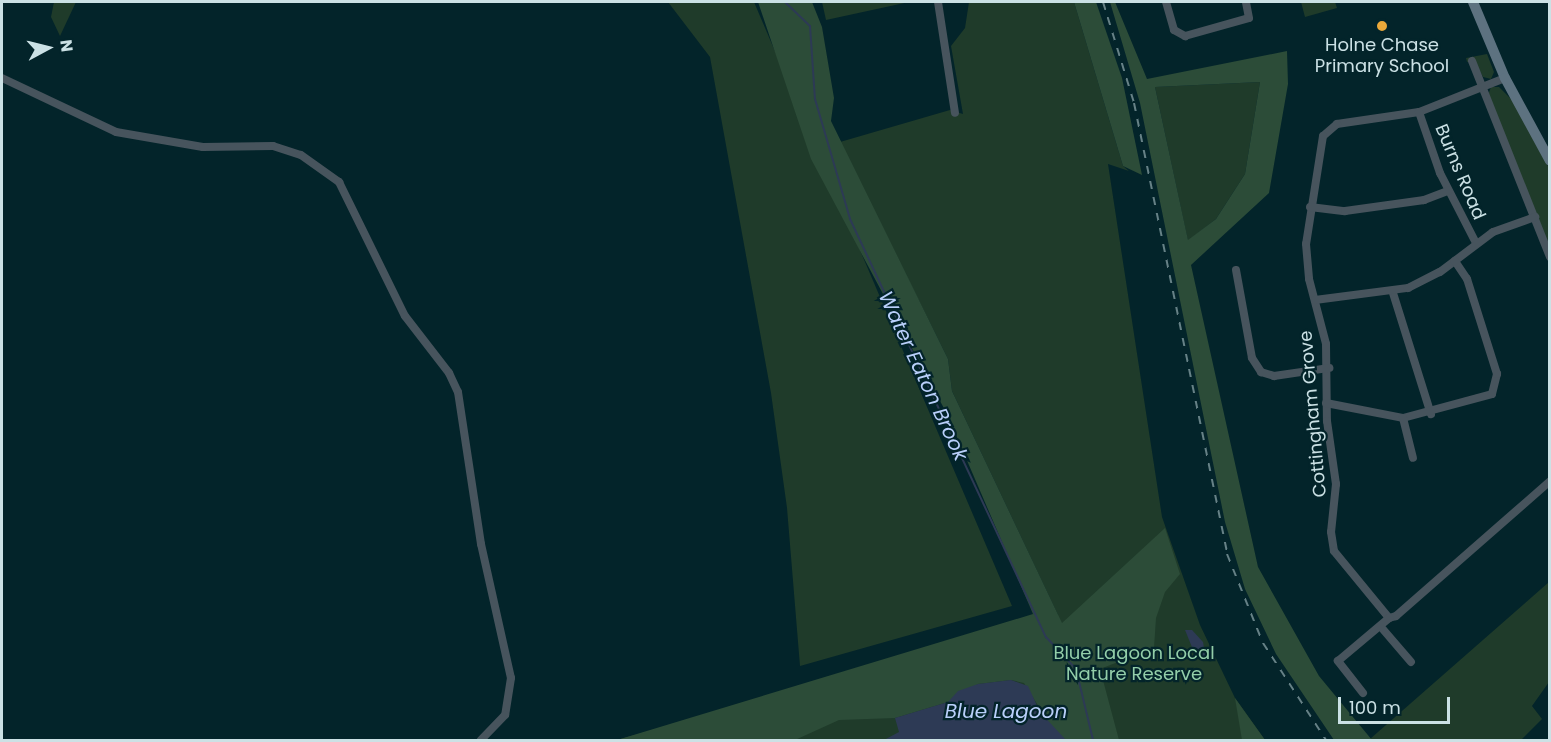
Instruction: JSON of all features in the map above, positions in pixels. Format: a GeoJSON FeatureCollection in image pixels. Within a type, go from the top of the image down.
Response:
{"type":"FeatureCollection","features":[{"type":"Feature","properties":{"kind":"main road"},"geometry":{"type":"LineString","coordinates":[[1473,2],[1505,78],[1550,161]]}},
{"type":"Feature","properties":{"kind":"street"},"geometry":{"type":"LineString","coordinates":[[938,2],[955,113]]}},
{"type":"Feature","properties":{"kind":"street"},"geometry":{"type":"LineString","coordinates":[[1166,2],[1174,30],[1185,36],[1249,18],[1246,2]]}},
{"type":"Feature","properties":{"kind":"street"},"geometry":{"type":"LineString","coordinates":[[1472,61],[1550,257]]}},
{"type":"Feature","properties":{"kind":"street"},"geometry":{"type":"LineString","coordinates":[[2,78],[116,132],[203,147],[273,146],[301,155],[339,182],[405,316],[458,392],[481,544],[511,678],[505,715],[481,741]]}},
{"type":"Feature","properties":{"kind":"street","name":"Cottingham Grove"},"geometry":{"type":"LineString","coordinates":[[1389,618],[1338,559],[1331,542],[1336,484],[1326,403],[1329,368],[1306,244],[1310,207],[1328,127],[1419,112],[1505,78]]}},
{"type":"Feature","properties":{"kind":"street","name":"Burns Road"},"geometry":{"type":"LineString","coordinates":[[1419,112],[1448,191],[1476,243]]}},
{"type":"Feature","properties":{"kind":"street"},"geometry":{"type":"LineString","coordinates":[[1310,207],[1346,211],[1424,200],[1448,191]]}},
{"type":"Feature","properties":{"kind":"street"},"geometry":{"type":"LineString","coordinates":[[1315,300],[1393,293],[1425,281],[1455,261],[1476,243],[1535,217]]}},
{"type":"Feature","properties":{"kind":"street"},"geometry":{"type":"LineString","coordinates":[[1326,403],[1348,404],[1403,418],[1431,414],[1487,398],[1498,381],[1467,279],[1455,261]]}},
{"type":"Feature","properties":{"kind":"street"},"geometry":{"type":"LineString","coordinates":[[1236,270],[1252,358],[1261,372],[1274,376],[1329,368]]}},
{"type":"Feature","properties":{"kind":"street"},"geometry":{"type":"LineString","coordinates":[[1393,293],[1431,414]]}},
{"type":"Feature","properties":{"kind":"street"},"geometry":{"type":"LineString","coordinates":[[1403,418],[1413,458]]}},
{"type":"Feature","properties":{"kind":"street"},"geometry":{"type":"LineString","coordinates":[[1363,693],[1338,661],[1381,627],[1550,481]]}},
{"type":"Feature","properties":{"kind":"street"},"geometry":{"type":"LineString","coordinates":[[1381,627],[1411,662]]}},
{"type":"Feature","properties":{"kind":"green space"},"geometry":{"type":"Polygon","coordinates":[[[54,2],[76,2],[60,36],[51,17],[54,2]]]}},
{"type":"Feature","properties":{"kind":"green space"},"geometry":{"type":"Polygon","coordinates":[[[668,2],[754,2],[1012,606],[800,666],[787,508],[771,393],[710,57],[668,2]]]}},
{"type":"Feature","properties":{"kind":"green space","name":"Blue Lagoon Local Nature Reserve"},"geometry":{"type":"Polygon","coordinates":[[[758,2],[812,2],[822,27],[834,98],[831,121],[948,359],[952,391],[1062,623],[1165,528],[1180,574],[1165,592],[1156,618],[1154,648],[1100,669],[1119,740],[1066,740],[1055,733],[1024,683],[1011,680],[978,684],[948,702],[895,718],[839,720],[795,740],[617,740],[1033,614],[947,414],[811,159],[758,2]]]}},
{"type":"Feature","properties":{"kind":"green space"},"geometry":{"type":"Polygon","coordinates":[[[822,2],[909,2],[826,20],[822,2]]]}},
{"type":"Feature","properties":{"kind":"green space"},"geometry":{"type":"Polygon","coordinates":[[[969,2],[1074,2],[1123,166],[1129,171],[1108,164],[1162,517],[1200,625],[1235,698],[1265,740],[617,740],[1058,615],[952,391],[948,359],[840,142],[950,110],[963,114],[951,46],[965,28],[969,2]]]}},
{"type":"Feature","properties":{"kind":"green space"},"geometry":{"type":"Polygon","coordinates":[[[1074,2],[1096,2],[1122,78],[1142,175],[1123,166],[1074,2]]]}},
{"type":"Feature","properties":{"kind":"green space"},"geometry":{"type":"Polygon","coordinates":[[[1110,2],[1115,2],[1147,79],[1287,51],[1288,84],[1269,193],[1191,265],[1258,567],[1319,676],[1372,740],[1334,740],[1276,654],[1245,589],[1225,522],[1140,103],[1110,2]],[[1260,82],[1155,87],[1188,240],[1216,219],[1245,174],[1260,82]]]}},
{"type":"Feature","properties":{"kind":"green space"},"geometry":{"type":"Polygon","coordinates":[[[1301,2],[1335,2],[1337,8],[1305,17],[1301,2]]]}},
{"type":"Feature","properties":{"kind":"green space"},"geometry":{"type":"Polygon","coordinates":[[[1487,54],[1494,72],[1491,79],[1483,77],[1474,60],[1467,62],[1466,58],[1487,54]]]}},
{"type":"Feature","properties":{"kind":"green space"},"geometry":{"type":"Polygon","coordinates":[[[1260,82],[1245,174],[1216,219],[1188,241],[1155,87],[1260,82]]]}},
{"type":"Feature","properties":{"kind":"green space"},"geometry":{"type":"Polygon","coordinates":[[[1491,87],[1499,87],[1513,101],[1549,168],[1549,245],[1488,95],[1491,87]]]}},
{"type":"Feature","properties":{"kind":"green space"},"geometry":{"type":"Polygon","coordinates":[[[1549,582],[1549,682],[1532,706],[1542,719],[1521,740],[1370,739],[1549,582]]]}},
{"type":"Feature","properties":{"kind":"green space"},"geometry":{"type":"Polygon","coordinates":[[[1235,698],[1265,740],[1242,740],[1235,698]]]}},
{"type":"Feature","properties":{"kind":"water"},"geometry":{"type":"Polygon","coordinates":[[[1185,630],[1192,630],[1203,642],[1206,659],[1194,652],[1185,630]]]}},
{"type":"Feature","properties":{"kind":"water","name":"Blue Lagoon"},"geometry":{"type":"Polygon","coordinates":[[[1011,680],[1028,686],[1040,712],[1066,740],[884,740],[899,732],[895,718],[948,702],[958,691],[978,684],[1011,680]]]}},
{"type":"Feature","properties":{"kind":"waterway","name":"Water Eaton Brook"},"geometry":{"type":"LineString","coordinates":[[785,2],[810,26],[815,99],[850,219],[1046,637],[1076,669],[1093,740]]}},
{"type":"Feature","properties":{"kind":"railway"},"geometry":{"type":"LineString","coordinates":[[1103,2],[1134,103],[1227,554],[1263,643],[1326,740]]}},
{"type":"Feature","properties":{"kind":"place","name":"Holne Chase Primary School"},"geometry":{"type":"Point","coordinates":[1382,26]}}]}
